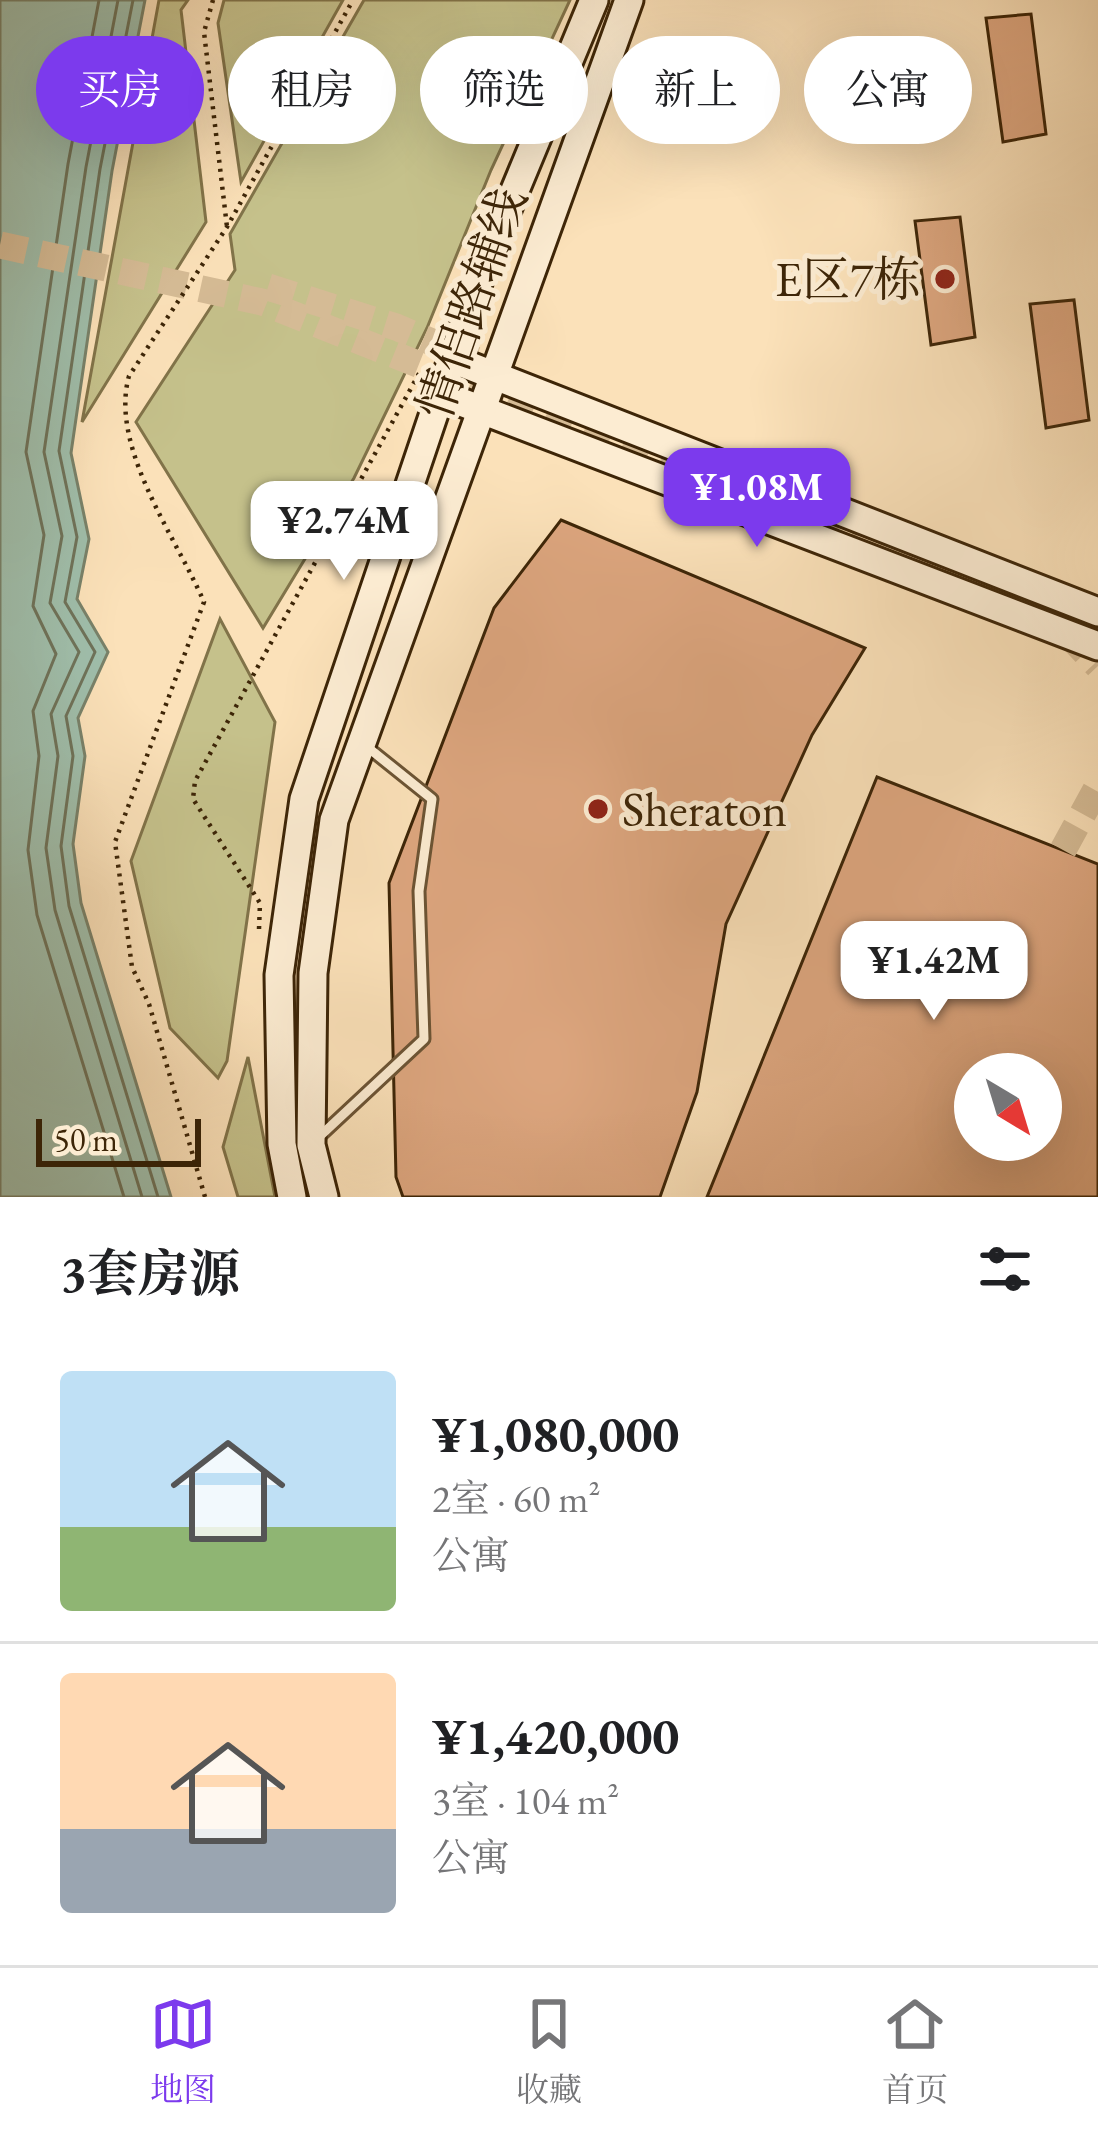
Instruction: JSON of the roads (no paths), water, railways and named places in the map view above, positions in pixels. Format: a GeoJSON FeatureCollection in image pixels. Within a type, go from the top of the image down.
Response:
{"type":"FeatureCollection","features":[{"type":"Feature","properties":{"kind":"main road","name":"情侣路辅线"},"geometry":{"type":"LineString","coordinates":[[292,1197],[282,1144],[279,975],[304,799],[484,266],[594,0]]}},
{"type":"Feature","properties":{"kind":"main road","name":"情侣路辅线"},"geometry":{"type":"LineString","coordinates":[[323,1197],[311,1145],[313,973],[334,820],[628,0]]}},
{"type":"Feature","properties":{"kind":"main road"},"geometry":{"type":"LineString","coordinates":[[452,359],[1098,612]]}},
{"type":"Feature","properties":{"kind":"main road"},"geometry":{"type":"LineString","coordinates":[[440,394],[1098,646]]}},
{"type":"Feature","properties":{"kind":"lane"},"geometry":{"type":"LineString","coordinates":[[311,1145],[424,1039],[419,891],[432,799],[362,742]]}},
{"type":"Feature","properties":{"kind":"water"},"geometry":{"type":"Polygon","coordinates":[[[0,0],[145,0],[138,36],[36,36],[36,144],[117,144],[71,453],[89,539],[77,599],[108,652],[78,718],[85,756],[73,844],[81,903],[171,1197],[0,1197],[0,0]]]}},
{"type":"Feature","properties":{"kind":"tunnel"},"geometry":{"type":"LineString","coordinates":[[0,245],[262,302],[856,539]]}},
{"type":"Feature","properties":{"kind":"tunnel"},"geometry":{"type":"LineString","coordinates":[[268,287],[396,327],[475,360]]}},
{"type":"Feature","properties":{"kind":"tunnel"},"geometry":{"type":"LineString","coordinates":[[1067,633],[1098,666]]}},
{"type":"Feature","properties":{"kind":"tunnel"},"geometry":{"type":"LineString","coordinates":[[1063,850],[1098,786]]}},
{"type":"Feature","properties":{"kind":"place","name":"E区7栋"},"geometry":{"type":"Point","coordinates":[945,279]}},
{"type":"Feature","properties":{"kind":"place","name":"Sheraton"},"geometry":{"type":"Point","coordinates":[598,809]}}]}
